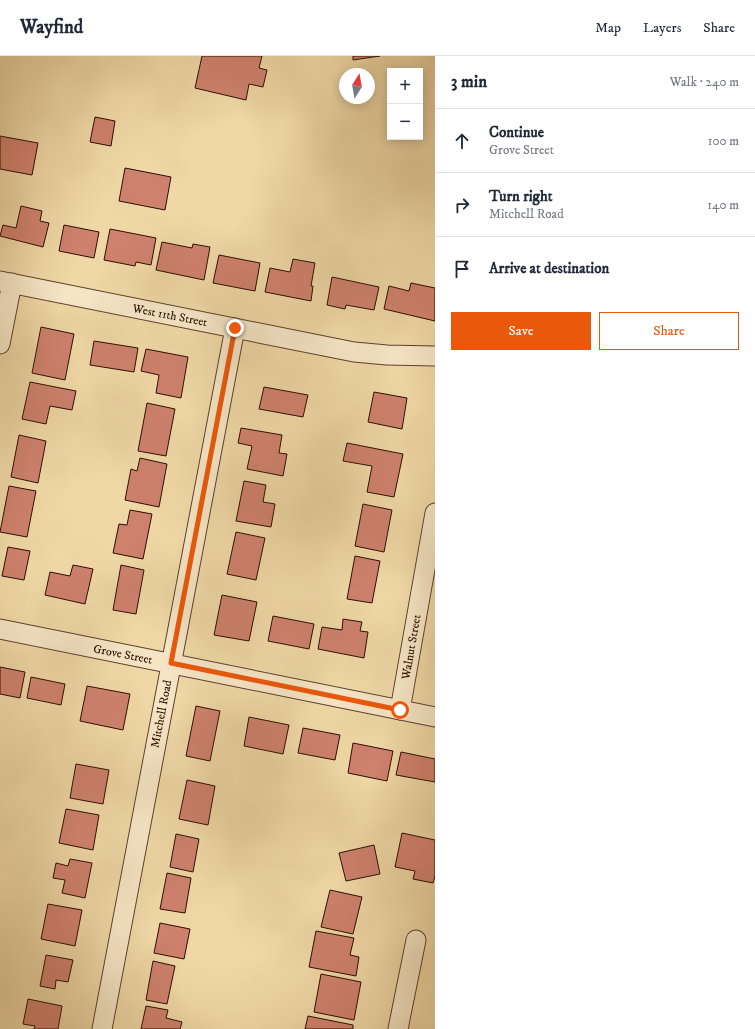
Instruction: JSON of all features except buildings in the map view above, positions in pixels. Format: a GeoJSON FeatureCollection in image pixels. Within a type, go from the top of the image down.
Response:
{"type":"FeatureCollection","features":[{"type":"Feature","properties":{"kind":"street","name":"West 11th Street"},"geometry":{"type":"LineString","coordinates":[[6,282],[354,352],[387,355],[435,356]]}},
{"type":"Feature","properties":{"kind":"street"},"geometry":{"type":"LineString","coordinates":[[0,344],[6,282]]}},
{"type":"Feature","properties":{"kind":"street","name":"Mitchell Road"},"geometry":{"type":"LineString","coordinates":[[102,1029],[235,328]]}},
{"type":"Feature","properties":{"kind":"street","name":"Walnut Street"},"geometry":{"type":"LineString","coordinates":[[400,710],[435,513]]}},
{"type":"Feature","properties":{"kind":"street","name":"Grove Street"},"geometry":{"type":"LineString","coordinates":[[0,629],[435,717]]}},
{"type":"Feature","properties":{"kind":"street"},"geometry":{"type":"LineString","coordinates":[[398,1029],[416,940]]}},
{"type":"Feature","properties":{"kind":"route"},"geometry":{"type":"LineString","coordinates":[[235,328],[171,663],[400,710]]}}]}
